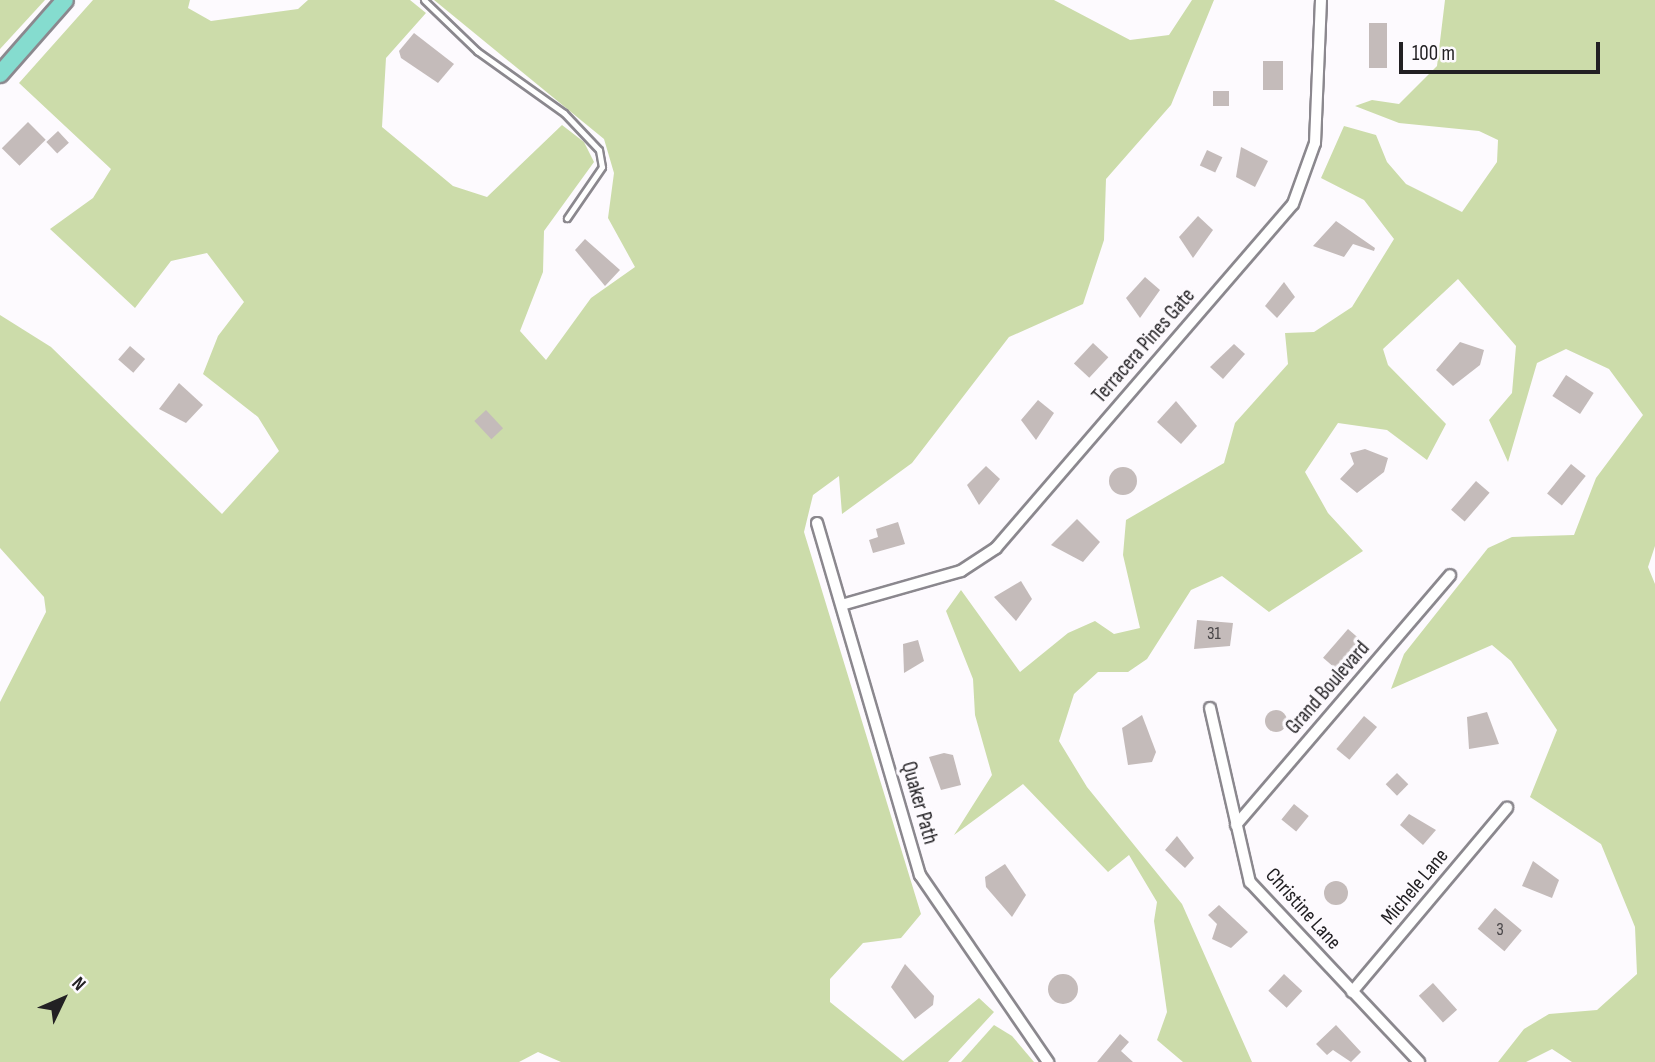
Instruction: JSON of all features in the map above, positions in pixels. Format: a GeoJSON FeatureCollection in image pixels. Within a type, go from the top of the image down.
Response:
{"type":"FeatureCollection","features":[{"type":"Feature","properties":{"kind":"main road"},"geometry":{"type":"LineString","coordinates":[[0,74],[65,0]]}},
{"type":"Feature","properties":{"kind":"street","name":"Terracera Pines Gate"},"geometry":{"type":"LineString","coordinates":[[845,604],[961,571],[996,548],[1293,204],[1315,143],[1321,0]]}},
{"type":"Feature","properties":{"kind":"street","name":"Quaker Path"},"geometry":{"type":"LineString","coordinates":[[817,523],[845,604],[920,876],[1048,1062]]}},
{"type":"Feature","properties":{"kind":"street","name":"Grand Boulevard"},"geometry":{"type":"LineString","coordinates":[[1236,825],[1450,575]]}},
{"type":"Feature","properties":{"kind":"street","name":"Christine Lane"},"geometry":{"type":"LineString","coordinates":[[1210,708],[1250,883],[1419,1062]]}},
{"type":"Feature","properties":{"kind":"street","name":"Michele Lane"},"geometry":{"type":"LineString","coordinates":[[1352,992],[1507,808]]}},
{"type":"Feature","properties":{"kind":"lane"},"geometry":{"type":"LineString","coordinates":[[424,0],[477,51],[564,113],[599,150],[603,166],[568,218]]}},
{"type":"Feature","properties":{"kind":"green space"},"geometry":{"type":"Polygon","coordinates":[[[0,0],[45,0],[0,49],[0,0]]]}},
{"type":"Feature","properties":{"kind":"green space"},"geometry":{"type":"Polygon","coordinates":[[[93,0],[190,0],[188,8],[211,21],[298,9],[308,0],[410,0],[426,13],[386,58],[382,127],[453,186],[487,197],[562,125],[584,142],[594,162],[544,231],[543,272],[520,331],[546,360],[591,298],[635,267],[608,218],[614,173],[604,139],[434,0],[1054,0],[1130,40],[1169,35],[1192,0],[1214,0],[1171,105],[1106,179],[1104,240],[1083,304],[1009,337],[912,463],[842,514],[839,476],[813,495],[804,532],[921,914],[901,938],[863,943],[830,979],[830,1002],[903,1061],[979,998],[994,1012],[948,1062],[561,1062],[538,1052],[519,1062],[0,1062],[0,702],[46,612],[44,597],[0,548],[0,315],[51,347],[222,514],[279,451],[258,417],[203,374],[218,336],[244,302],[207,253],[171,261],[135,308],[50,229],[93,198],[111,169],[19,83],[93,0]]]}},
{"type":"Feature","properties":{"kind":"green space"},"geometry":{"type":"Polygon","coordinates":[[[1445,0],[1655,0],[1655,546],[1648,567],[1655,584],[1655,1062],[1572,1062],[1552,1049],[1526,1062],[1498,1062],[1524,1029],[1549,1014],[1597,1010],[1637,974],[1635,927],[1601,844],[1530,797],[1557,730],[1511,661],[1492,645],[1391,689],[1404,654],[1488,548],[1512,537],[1574,535],[1596,478],[1643,415],[1609,369],[1566,349],[1537,363],[1508,462],[1489,420],[1512,393],[1516,346],[1458,279],[1383,349],[1388,365],[1446,424],[1427,460],[1387,430],[1338,423],[1305,472],[1328,513],[1363,551],[1269,612],[1222,576],[1191,590],[1147,659],[1128,672],[1098,672],[1074,694],[1059,741],[1087,787],[1182,904],[1252,1062],[1183,1062],[1157,1040],[1167,1012],[1154,921],[1157,902],[1129,855],[1108,872],[1023,784],[954,835],[992,775],[975,715],[973,679],[946,611],[961,590],[1020,672],[1068,633],[1095,621],[1114,634],[1140,628],[1123,555],[1126,520],[1224,463],[1235,423],[1288,364],[1285,333],[1314,332],[1352,307],[1394,239],[1364,200],[1321,178],[1344,126],[1376,135],[1387,162],[1406,184],[1462,212],[1497,162],[1498,140],[1479,131],[1399,123],[1355,106],[1372,100],[1399,104],[1437,66],[1445,0]]]}},
{"type":"Feature","properties":{"kind":"green space"},"geometry":{"type":"Polygon","coordinates":[[[994,1025],[1012,1036],[1034,1062],[961,1062],[994,1025]]]}},
{"type":"Feature","properties":{"kind":"building"},"geometry":{"type":"Polygon","coordinates":[[[1369,23],[1387,23],[1387,68],[1369,68],[1369,23]]]}},
{"type":"Feature","properties":{"kind":"building"},"geometry":{"type":"Polygon","coordinates":[[[414,33],[454,64],[438,83],[401,58],[399,51],[414,33]]]}},
{"type":"Feature","properties":{"kind":"building"},"geometry":{"type":"Polygon","coordinates":[[[1263,61],[1283,61],[1283,90],[1263,90],[1263,61]]]}},
{"type":"Feature","properties":{"kind":"building"},"geometry":{"type":"Polygon","coordinates":[[[1213,91],[1229,91],[1229,106],[1213,106],[1213,91]]]}},
{"type":"Feature","properties":{"kind":"building"},"geometry":{"type":"Polygon","coordinates":[[[28,122],[46,140],[20,166],[2,148],[28,122]]]}},
{"type":"Feature","properties":{"kind":"building"},"geometry":{"type":"Polygon","coordinates":[[[58,131],[69,143],[57,154],[46,142],[58,131]]]}},
{"type":"Feature","properties":{"kind":"building"},"geometry":{"type":"Polygon","coordinates":[[[1241,147],[1268,161],[1255,187],[1236,177],[1241,147]]]}},
{"type":"Feature","properties":{"kind":"building"},"geometry":{"type":"Polygon","coordinates":[[[1207,150],[1222,157],[1215,173],[1200,165],[1207,150]]]}},
{"type":"Feature","properties":{"kind":"building"},"geometry":{"type":"Polygon","coordinates":[[[1198,216],[1213,230],[1193,258],[1179,237],[1198,216]]]}},
{"type":"Feature","properties":{"kind":"building"},"geometry":{"type":"Polygon","coordinates":[[[1336,221],[1375,248],[1374,251],[1353,244],[1344,257],[1313,246],[1336,221]]]}},
{"type":"Feature","properties":{"kind":"building"},"geometry":{"type":"Polygon","coordinates":[[[585,239],[620,270],[605,286],[575,250],[585,239]]]}},
{"type":"Feature","properties":{"kind":"building"},"geometry":{"type":"Polygon","coordinates":[[[1145,277],[1160,290],[1140,318],[1126,298],[1145,277]]]}},
{"type":"Feature","properties":{"kind":"building"},"geometry":{"type":"Polygon","coordinates":[[[1284,282],[1295,297],[1277,318],[1265,306],[1284,282]]]}},
{"type":"Feature","properties":{"kind":"building"},"geometry":{"type":"Polygon","coordinates":[[[1460,342],[1484,350],[1480,365],[1453,386],[1436,370],[1460,342]]]}},
{"type":"Feature","properties":{"kind":"building"},"geometry":{"type":"Polygon","coordinates":[[[1093,343],[1108,357],[1089,378],[1074,363],[1093,343]]]}},
{"type":"Feature","properties":{"kind":"building"},"geometry":{"type":"Polygon","coordinates":[[[1234,344],[1245,354],[1223,379],[1210,367],[1234,344]]]}},
{"type":"Feature","properties":{"kind":"building"},"geometry":{"type":"Polygon","coordinates":[[[130,346],[145,359],[133,373],[118,360],[130,346]]]}},
{"type":"Feature","properties":{"kind":"building"},"geometry":{"type":"Polygon","coordinates":[[[1566,375],[1594,393],[1580,414],[1552,396],[1566,375]]]}},
{"type":"Feature","properties":{"kind":"building"},"geometry":{"type":"Polygon","coordinates":[[[179,383],[203,405],[186,423],[159,409],[179,383]]]}},
{"type":"Feature","properties":{"kind":"building"},"geometry":{"type":"Polygon","coordinates":[[[1038,400],[1054,413],[1036,440],[1021,420],[1038,400]]]}},
{"type":"Feature","properties":{"kind":"building"},"geometry":{"type":"Polygon","coordinates":[[[1176,401],[1197,426],[1181,444],[1157,422],[1176,401]]]}},
{"type":"Feature","properties":{"kind":"building"},"geometry":{"type":"Polygon","coordinates":[[[486,410],[503,428],[491,439],[474,421],[486,410]]]}},
{"type":"Feature","properties":{"kind":"building"},"geometry":{"type":"Polygon","coordinates":[[[1365,449],[1388,458],[1384,472],[1357,493],[1340,479],[1354,464],[1350,453],[1365,449]]]}},
{"type":"Feature","properties":{"kind":"building"},"geometry":{"type":"Polygon","coordinates":[[[1571,464],[1586,476],[1562,505],[1547,494],[1571,464]]]}},
{"type":"Feature","properties":{"kind":"building"},"geometry":{"type":"Polygon","coordinates":[[[986,466],[1000,479],[979,505],[967,485],[986,466]]]}},
{"type":"Feature","properties":{"kind":"building"},"geometry":{"type":"Polygon","coordinates":[[[1123,467],[1133,471],[1137,481],[1133,491],[1123,495],[1113,491],[1109,481],[1113,471],[1123,467]]]}},
{"type":"Feature","properties":{"kind":"building"},"geometry":{"type":"Polygon","coordinates":[[[1476,481],[1490,493],[1465,521],[1451,510],[1476,481]]]}},
{"type":"Feature","properties":{"kind":"building"},"geometry":{"type":"Polygon","coordinates":[[[1077,519],[1100,542],[1083,562],[1051,545],[1077,519]]]}},
{"type":"Feature","properties":{"kind":"building"},"geometry":{"type":"Polygon","coordinates":[[[898,522],[905,544],[873,553],[869,540],[878,537],[876,529],[898,522]]]}},
{"type":"Feature","properties":{"kind":"building"},"geometry":{"type":"Polygon","coordinates":[[[1021,581],[1032,599],[1016,621],[994,597],[1021,581]]]}},
{"type":"Feature","properties":{"kind":"building"},"geometry":{"type":"Polygon","coordinates":[[[1197,620],[1233,623],[1230,646],[1194,649],[1197,620]]]}},
{"type":"Feature","properties":{"kind":"building"},"geometry":{"type":"Polygon","coordinates":[[[1348,629],[1362,641],[1337,669],[1323,658],[1348,629]]]}},
{"type":"Feature","properties":{"kind":"building"},"geometry":{"type":"Polygon","coordinates":[[[918,640],[924,661],[904,673],[903,644],[918,640]]]}},
{"type":"Feature","properties":{"kind":"building"},"geometry":{"type":"Polygon","coordinates":[[[1276,710],[1286,717],[1287,721],[1280,731],[1276,732],[1266,725],[1265,721],[1272,711],[1276,710]]]}},
{"type":"Feature","properties":{"kind":"building"},"geometry":{"type":"Polygon","coordinates":[[[1487,712],[1499,744],[1469,749],[1467,717],[1487,712]]]}},
{"type":"Feature","properties":{"kind":"building"},"geometry":{"type":"Polygon","coordinates":[[[1142,715],[1156,752],[1152,762],[1128,765],[1122,728],[1142,715]]]}},
{"type":"Feature","properties":{"kind":"building"},"geometry":{"type":"Polygon","coordinates":[[[1364,716],[1377,727],[1349,760],[1336,749],[1364,716]]]}},
{"type":"Feature","properties":{"kind":"building"},"geometry":{"type":"Polygon","coordinates":[[[944,753],[953,755],[961,785],[941,790],[929,757],[944,753]]]}},
{"type":"Feature","properties":{"kind":"building"},"geometry":{"type":"Polygon","coordinates":[[[1397,773],[1408,784],[1397,796],[1386,784],[1397,773]]]}},
{"type":"Feature","properties":{"kind":"building"},"geometry":{"type":"Polygon","coordinates":[[[1294,804],[1309,816],[1296,832],[1281,820],[1294,804]]]}},
{"type":"Feature","properties":{"kind":"building"},"geometry":{"type":"Polygon","coordinates":[[[1409,814],[1436,830],[1423,845],[1400,825],[1409,814]]]}},
{"type":"Feature","properties":{"kind":"building"},"geometry":{"type":"Polygon","coordinates":[[[1177,836],[1194,858],[1185,868],[1165,850],[1177,836]]]}},
{"type":"Feature","properties":{"kind":"building"},"geometry":{"type":"Polygon","coordinates":[[[1533,861],[1559,880],[1552,898],[1522,886],[1533,861]]]}},
{"type":"Feature","properties":{"kind":"building"},"geometry":{"type":"Polygon","coordinates":[[[1005,864],[1026,895],[1012,917],[986,887],[985,877],[1005,864]]]}},
{"type":"Feature","properties":{"kind":"building"},"geometry":{"type":"Polygon","coordinates":[[[1336,881],[1345,884],[1348,893],[1345,902],[1336,905],[1327,902],[1324,893],[1327,884],[1336,881]]]}},
{"type":"Feature","properties":{"kind":"building"},"geometry":{"type":"Polygon","coordinates":[[[1219,905],[1248,932],[1231,948],[1212,939],[1217,924],[1208,915],[1219,905]]]}},
{"type":"Feature","properties":{"kind":"building"},"geometry":{"type":"Polygon","coordinates":[[[1495,908],[1522,930],[1504,951],[1478,929],[1495,908]]]}},
{"type":"Feature","properties":{"kind":"building"},"geometry":{"type":"Polygon","coordinates":[[[905,964],[934,996],[933,1005],[915,1019],[891,987],[905,964]]]}},
{"type":"Feature","properties":{"kind":"building"},"geometry":{"type":"Polygon","coordinates":[[[1063,974],[1073,979],[1078,989],[1073,999],[1063,1004],[1053,999],[1048,989],[1053,979],[1063,974]]]}},
{"type":"Feature","properties":{"kind":"building"},"geometry":{"type":"Polygon","coordinates":[[[1284,974],[1302,991],[1287,1008],[1268,991],[1284,974]]]}},
{"type":"Feature","properties":{"kind":"building"},"geometry":{"type":"Polygon","coordinates":[[[1433,983],[1457,1010],[1443,1022],[1419,996],[1433,983]]]}},
{"type":"Feature","properties":{"kind":"building"},"geometry":{"type":"Polygon","coordinates":[[[1336,1025],[1361,1052],[1351,1062],[1333,1050],[1327,1055],[1316,1044],[1336,1025]]]}},
{"type":"Feature","properties":{"kind":"building"},"geometry":{"type":"Polygon","coordinates":[[[1120,1034],[1129,1042],[1121,1051],[1133,1062],[1097,1062],[1120,1034]]]}}]}
